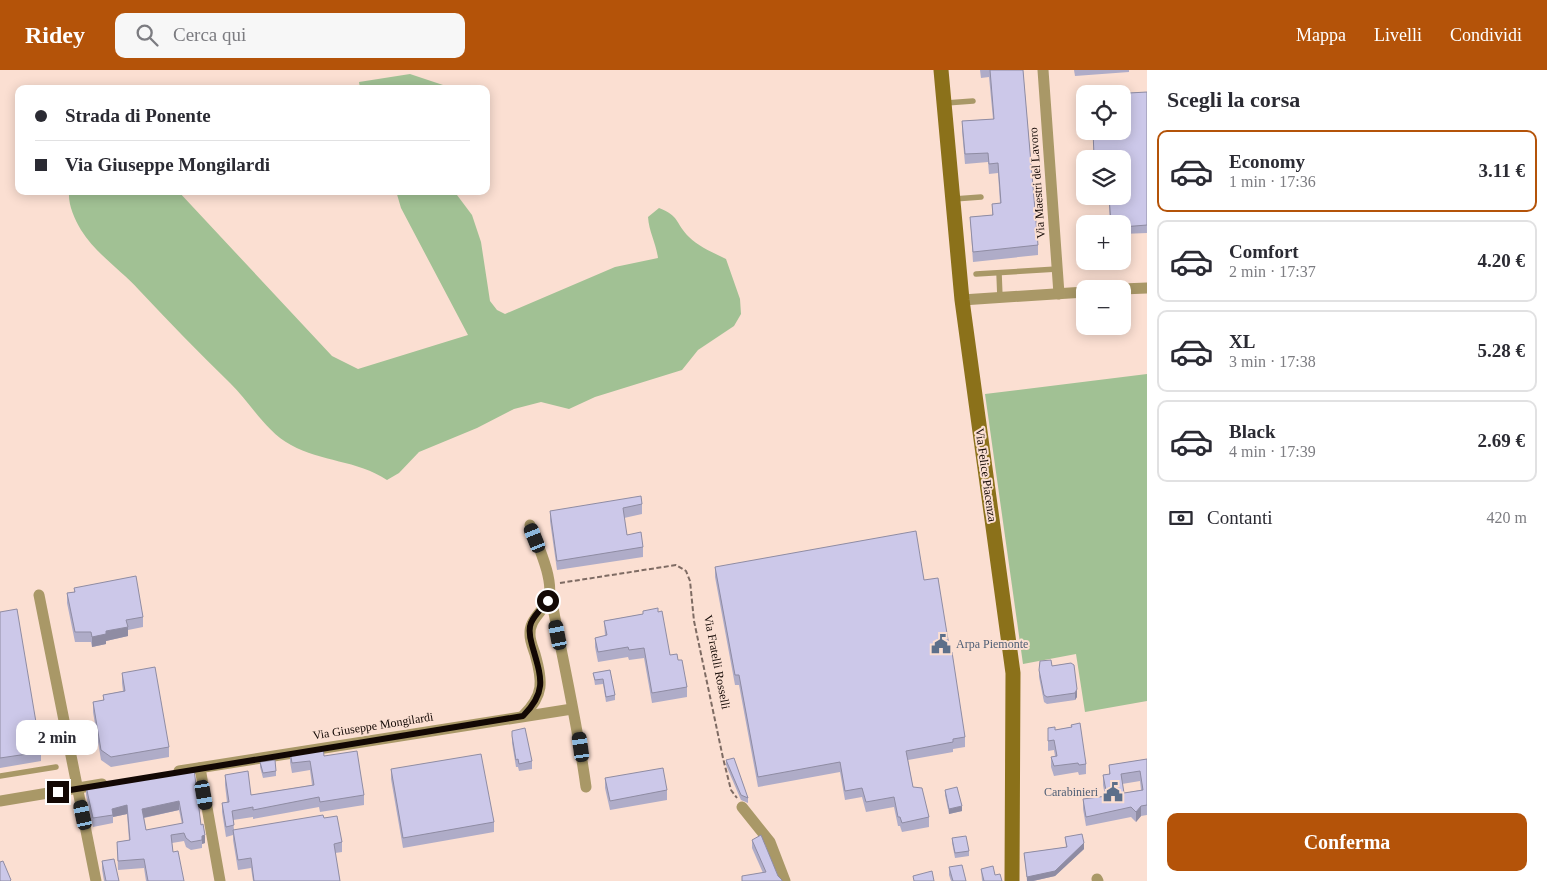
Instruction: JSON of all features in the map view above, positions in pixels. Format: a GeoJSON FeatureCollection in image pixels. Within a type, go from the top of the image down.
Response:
{"type":"FeatureCollection","features":[{"type":"Feature","properties":{"kind":"street","name":"Via Felice Piacenza"},"geometry":{"type":"LineString","coordinates":[[941,70],[962,300],[1012,673],[1012,881]]}},
{"type":"Feature","properties":{"kind":"street","name":"Via Maestri del Lavoro"},"geometry":{"type":"LineString","coordinates":[[1043,70],[1059,294]]}},
{"type":"Feature","properties":{"kind":"street"},"geometry":{"type":"LineString","coordinates":[[1131,289],[1147,288]]}},
{"type":"Feature","properties":{"kind":"street"},"geometry":{"type":"LineString","coordinates":[[962,300],[1076,293]]}},
{"type":"Feature","properties":{"kind":"street"},"geometry":{"type":"LineString","coordinates":[[530,525],[540,552],[549,588],[572,708],[578,728],[586,787]]}},
{"type":"Feature","properties":{"kind":"street"},"geometry":{"type":"LineString","coordinates":[[523,716],[536,703],[540,690],[540,673],[530,636],[531,622],[548,601],[549,588]]}},
{"type":"Feature","properties":{"kind":"street"},"geometry":{"type":"LineString","coordinates":[[39,595],[96,881]]}},
{"type":"Feature","properties":{"kind":"street","name":"Via Giuseppe Mongilardi"},"geometry":{"type":"LineString","coordinates":[[171,773],[572,708]]}},
{"type":"Feature","properties":{"kind":"street"},"geometry":{"type":"LineString","coordinates":[[200,768],[220,881]]}},
{"type":"Feature","properties":{"kind":"street"},"geometry":{"type":"LineString","coordinates":[[0,801],[115,782]]}},
{"type":"Feature","properties":{"kind":"street"},"geometry":{"type":"LineString","coordinates":[[742,807],[770,842],[785,881]]}},
{"type":"Feature","properties":{"kind":"lane"},"geometry":{"type":"LineString","coordinates":[[944,103],[973,101]]}},
{"type":"Feature","properties":{"kind":"lane"},"geometry":{"type":"LineString","coordinates":[[952,199],[981,197]]}},
{"type":"Feature","properties":{"kind":"lane"},"geometry":{"type":"LineString","coordinates":[[976,274],[1057,269]]}},
{"type":"Feature","properties":{"kind":"lane"},"geometry":{"type":"LineString","coordinates":[[999,273],[1000,298]]}},
{"type":"Feature","properties":{"kind":"lane"},"geometry":{"type":"LineString","coordinates":[[0,776],[56,766]]}},
{"type":"Feature","properties":{"kind":"path","name":"Via Fratelli Rosselli"},"geometry":{"type":"LineString","coordinates":[[549,588],[676,565],[686,570],[690,581],[694,621],[723,758],[731,790],[742,807]]}},
{"type":"Feature","properties":{"kind":"green space"},"geometry":{"type":"Polygon","coordinates":[[[410,74],[443,85],[359,85],[359,82],[410,74]]]}},
{"type":"Feature","properties":{"kind":"green space"},"geometry":{"type":"Polygon","coordinates":[[[69,195],[182,195],[332,356],[358,369],[468,335],[401,208],[397,195],[457,195],[472,215],[481,242],[490,301],[497,310],[505,314],[615,267],[658,258],[648,217],[659,208],[671,214],[693,241],[726,259],[740,299],[741,314],[734,326],[698,350],[682,370],[595,397],[569,409],[541,402],[514,409],[477,428],[419,452],[399,473],[387,480],[364,468],[303,451],[273,432],[230,383],[94,247],[81,230],[69,201],[69,195]]]}},
{"type":"Feature","properties":{"kind":"green space"},"geometry":{"type":"Polygon","coordinates":[[[1147,374],[1147,701],[1085,712],[1076,654],[1023,664],[985,394],[1147,374]]]}},
{"type":"Feature","properties":{"kind":"building"},"geometry":{"type":"Polygon","coordinates":[[[990,70],[1023,70],[1038,245],[973,252],[970,217],[993,215],[992,204],[1001,203],[998,163],[989,164],[988,153],[965,154],[962,121],[994,119],[990,70]]]}},
{"type":"Feature","properties":{"kind":"building"},"geometry":{"type":"Polygon","coordinates":[[[1147,92],[1147,225],[1131,226],[1131,215],[1110,215],[1110,205],[1131,205],[1131,150],[1094,150],[1093,140],[1131,140],[1131,93],[1147,92]]]}},
{"type":"Feature","properties":{"kind":"building"},"geometry":{"type":"Polygon","coordinates":[[[641,496],[642,504],[623,508],[627,535],[641,532],[643,547],[557,561],[550,511],[641,496]]]}},
{"type":"Feature","properties":{"kind":"building"},"geometry":{"type":"Polygon","coordinates":[[[916,531],[924,580],[938,578],[965,737],[953,739],[953,742],[906,751],[913,787],[922,788],[929,817],[902,823],[900,817],[898,817],[894,797],[866,802],[862,788],[845,791],[840,762],[758,777],[739,675],[735,675],[715,567],[916,531]]]}},
{"type":"Feature","properties":{"kind":"building"},"geometry":{"type":"Polygon","coordinates":[[[136,576],[143,617],[126,620],[128,627],[106,631],[106,634],[92,637],[91,632],[75,632],[67,593],[75,592],[74,588],[136,576]]]}},
{"type":"Feature","properties":{"kind":"building"},"geometry":{"type":"Polygon","coordinates":[[[658,608],[658,612],[662,611],[670,655],[677,654],[678,660],[682,660],[687,687],[652,693],[644,648],[629,650],[628,647],[598,652],[595,638],[607,635],[604,621],[643,614],[643,611],[658,608]]]}},
{"type":"Feature","properties":{"kind":"building"},"geometry":{"type":"Polygon","coordinates":[[[17,609],[41,752],[0,758],[0,612],[17,609]]]}},
{"type":"Feature","properties":{"kind":"building"},"geometry":{"type":"Polygon","coordinates":[[[1051,660],[1052,666],[1071,663],[1074,665],[1077,689],[1075,693],[1047,697],[1044,695],[1039,670],[1040,661],[1051,660]]]}},
{"type":"Feature","properties":{"kind":"building"},"geometry":{"type":"Polygon","coordinates":[[[155,667],[169,747],[111,757],[101,750],[93,702],[104,700],[103,695],[125,691],[122,673],[155,667]]]}},
{"type":"Feature","properties":{"kind":"building"},"geometry":{"type":"Polygon","coordinates":[[[610,670],[615,695],[606,697],[603,679],[595,680],[593,673],[610,670]]]}},
{"type":"Feature","properties":{"kind":"building"},"geometry":{"type":"Polygon","coordinates":[[[1080,723],[1086,764],[1054,766],[1051,757],[1057,756],[1054,740],[1048,741],[1048,728],[1055,727],[1055,730],[1072,727],[1071,725],[1080,723]]]}},
{"type":"Feature","properties":{"kind":"building"},"geometry":{"type":"Polygon","coordinates":[[[525,728],[532,761],[519,764],[518,759],[516,760],[512,731],[525,728]]]}},
{"type":"Feature","properties":{"kind":"building"},"geometry":{"type":"Polygon","coordinates":[[[323,747],[324,756],[357,751],[364,795],[320,802],[319,797],[253,810],[253,807],[232,811],[234,825],[226,827],[222,803],[229,802],[225,775],[248,771],[251,795],[314,785],[310,761],[292,763],[290,752],[323,747]]]}},
{"type":"Feature","properties":{"kind":"building"},"geometry":{"type":"Polygon","coordinates":[[[481,754],[494,822],[403,838],[391,769],[481,754]]]}},
{"type":"Feature","properties":{"kind":"building"},"geometry":{"type":"Polygon","coordinates":[[[734,758],[748,798],[741,795],[726,760],[734,758]]]}},
{"type":"Feature","properties":{"kind":"building"},"geometry":{"type":"Polygon","coordinates":[[[1147,759],[1147,805],[1141,806],[1136,812],[1131,807],[1086,817],[1083,799],[1107,796],[1103,775],[1110,774],[1109,765],[1147,759]],[[1140,771],[1121,774],[1124,793],[1143,790],[1140,771]]]}},
{"type":"Feature","properties":{"kind":"building"},"geometry":{"type":"Polygon","coordinates":[[[275,760],[276,771],[263,773],[260,762],[275,760]]]}},
{"type":"Feature","properties":{"kind":"building"},"geometry":{"type":"Polygon","coordinates":[[[663,768],[667,790],[610,801],[605,778],[663,768]]]}},
{"type":"Feature","properties":{"kind":"building"},"geometry":{"type":"Polygon","coordinates":[[[194,769],[201,825],[203,824],[205,835],[202,836],[202,840],[191,842],[184,833],[171,835],[173,852],[178,851],[184,881],[148,881],[144,859],[118,861],[117,842],[130,840],[127,805],[112,809],[113,815],[93,818],[86,786],[194,769]],[[179,801],[142,809],[146,830],[183,823],[179,801]]]}},
{"type":"Feature","properties":{"kind":"building"},"geometry":{"type":"Polygon","coordinates":[[[957,787],[962,806],[949,809],[945,790],[957,787]]]}},
{"type":"Feature","properties":{"kind":"building"},"geometry":{"type":"Polygon","coordinates":[[[323,815],[324,818],[337,816],[342,842],[334,844],[340,881],[254,881],[251,858],[238,860],[233,830],[323,815]]]}},
{"type":"Feature","properties":{"kind":"building"},"geometry":{"type":"Polygon","coordinates":[[[1082,834],[1084,843],[1055,871],[1027,877],[1024,853],[1067,847],[1065,837],[1082,834]]]}},
{"type":"Feature","properties":{"kind":"building"},"geometry":{"type":"Polygon","coordinates":[[[761,835],[778,876],[782,881],[742,881],[742,876],[766,872],[752,840],[761,835]]]}},
{"type":"Feature","properties":{"kind":"building"},"geometry":{"type":"Polygon","coordinates":[[[966,836],[969,851],[955,853],[952,838],[966,836]]]}},
{"type":"Feature","properties":{"kind":"building"},"geometry":{"type":"Polygon","coordinates":[[[114,859],[119,881],[106,881],[102,861],[114,859]]]}},
{"type":"Feature","properties":{"kind":"building"},"geometry":{"type":"Polygon","coordinates":[[[3,861],[10,881],[0,881],[0,862],[3,861]]]}},
{"type":"Feature","properties":{"kind":"building"},"geometry":{"type":"Polygon","coordinates":[[[962,865],[966,881],[953,881],[949,867],[962,865]]]}},
{"type":"Feature","properties":{"kind":"building"},"geometry":{"type":"Polygon","coordinates":[[[993,866],[995,875],[1000,874],[1002,881],[984,881],[981,869],[993,866]]]}},
{"type":"Feature","properties":{"kind":"building"},"geometry":{"type":"Polygon","coordinates":[[[932,871],[934,881],[914,881],[913,876],[932,871]]]}},
{"type":"Feature","properties":{"kind":"place","name":"Arpa Piemonte"},"geometry":{"type":"Point","coordinates":[941,644]}},
{"type":"Feature","properties":{"kind":"place","name":"Carabinieri"},"geometry":{"type":"Point","coordinates":[1113,792]}},
{"type":"Feature","properties":{"kind":"route"},"geometry":{"type":"LineString","coordinates":[[58,792],[523,716],[536,703],[540,690],[540,673],[530,636],[531,622],[548,601]]}}]}
